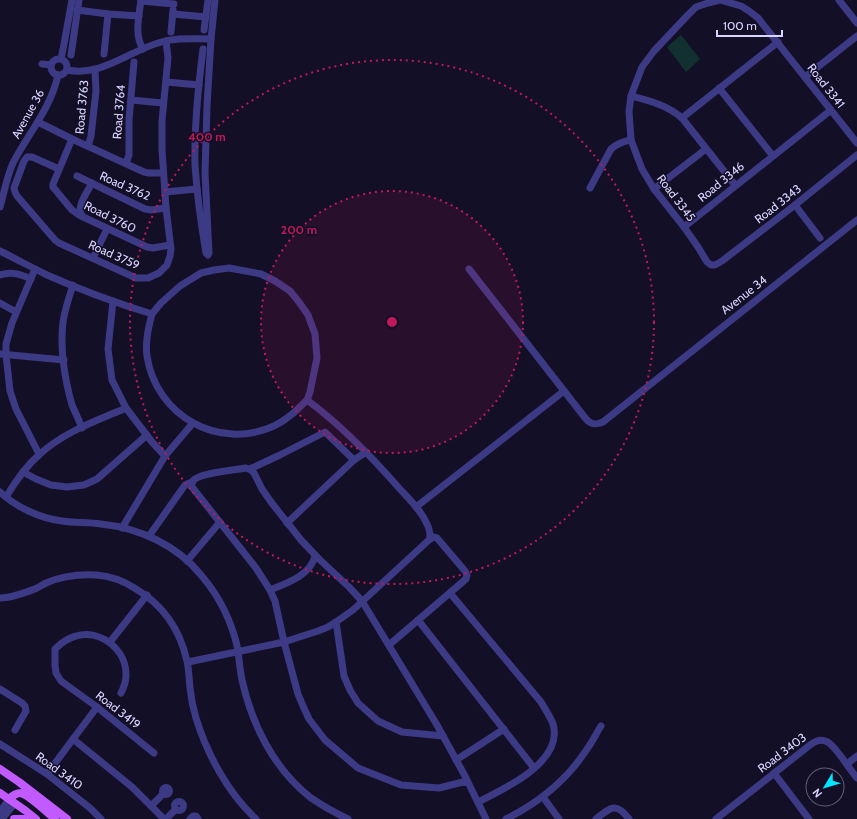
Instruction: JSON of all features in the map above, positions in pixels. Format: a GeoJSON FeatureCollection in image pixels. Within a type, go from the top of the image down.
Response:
{"type":"FeatureCollection","features":[{"type":"Feature","properties":{"kind":"main road"},"geometry":{"type":"LineString","coordinates":[[0,769],[66,819]]}},
{"type":"Feature","properties":{"kind":"main road"},"geometry":{"type":"LineString","coordinates":[[19,782],[20,793]]}},
{"type":"Feature","properties":{"kind":"main road"},"geometry":{"type":"LineString","coordinates":[[0,793],[36,819]]}},
{"type":"Feature","properties":{"kind":"main road"},"geometry":{"type":"LineString","coordinates":[[12,801],[14,795],[20,793],[30,798],[55,819]]}},
{"type":"Feature","properties":{"kind":"main road"},"geometry":{"type":"LineString","coordinates":[[14,819],[25,819]]}},
{"type":"Feature","properties":{"kind":"street"},"geometry":{"type":"LineString","coordinates":[[61,59],[72,0]]}},
{"type":"Feature","properties":{"kind":"street"},"geometry":{"type":"LineString","coordinates":[[71,55],[79,0]]}},
{"type":"Feature","properties":{"kind":"street"},"geometry":{"type":"LineString","coordinates":[[143,49],[138,36],[141,0],[174,2],[171,32]]}},
{"type":"Feature","properties":{"kind":"street"},"geometry":{"type":"LineString","coordinates":[[204,30],[208,0]]}},
{"type":"Feature","properties":{"kind":"street"},"geometry":{"type":"LineString","coordinates":[[203,49],[196,113],[195,140],[197,190],[206,253],[208,255],[205,173],[206,106],[215,0]]}},
{"type":"Feature","properties":{"kind":"street","name":"Road 3341"},"geometry":{"type":"LineString","coordinates":[[721,0],[741,6],[758,18],[857,143]]}},
{"type":"Feature","properties":{"kind":"street","name":"Road 3345"},"geometry":{"type":"LineString","coordinates":[[711,265],[707,262],[684,227],[654,189],[642,169],[630,140],[629,111],[631,96],[642,67],[654,51],[696,7],[721,0]]}},
{"type":"Feature","properties":{"kind":"street"},"geometry":{"type":"LineString","coordinates":[[839,0],[857,23]]}},
{"type":"Feature","properties":{"kind":"street"},"geometry":{"type":"LineString","coordinates":[[77,10],[139,16]]}},
{"type":"Feature","properties":{"kind":"street"},"geometry":{"type":"LineString","coordinates":[[104,54],[108,14]]}},
{"type":"Feature","properties":{"kind":"street"},"geometry":{"type":"LineString","coordinates":[[173,14],[206,17]]}},
{"type":"Feature","properties":{"kind":"street"},"geometry":{"type":"LineString","coordinates":[[805,77],[857,36]]}},
{"type":"Feature","properties":{"kind":"street"},"geometry":{"type":"LineString","coordinates":[[67,70],[77,72],[95,70],[154,44],[166,41],[184,38],[211,38]]}},
{"type":"Feature","properties":{"kind":"street","name":"Road 3759"},"geometry":{"type":"LineString","coordinates":[[59,169],[32,157],[28,157],[24,161],[14,186],[17,196],[55,240],[133,277],[148,278],[159,273],[167,265],[170,256],[170,245],[163,173],[162,121],[168,58],[166,41]]}},
{"type":"Feature","properties":{"kind":"street"},"geometry":{"type":"LineString","coordinates":[[682,118],[778,42]]}},
{"type":"Feature","properties":{"kind":"street"},"geometry":{"type":"LineString","coordinates":[[61,59],[67,63],[67,70],[65,74],[60,76],[52,72],[51,66],[55,60],[61,59]]}},
{"type":"Feature","properties":{"kind":"street","name":"Road 3764"},"geometry":{"type":"LineString","coordinates":[[126,163],[128,155],[128,129],[134,62]]}},
{"type":"Feature","properties":{"kind":"street"},"geometry":{"type":"LineString","coordinates":[[42,64],[51,66]]}},
{"type":"Feature","properties":{"kind":"street","name":"Road 3763"},"geometry":{"type":"LineString","coordinates":[[88,146],[91,136],[95,99],[95,70]]}},
{"type":"Feature","properties":{"kind":"street","name":"Avenue 36"},"geometry":{"type":"LineString","coordinates":[[0,207],[12,166],[52,96],[58,75]]}},
{"type":"Feature","properties":{"kind":"street"},"geometry":{"type":"LineString","coordinates":[[166,82],[199,85]]}},
{"type":"Feature","properties":{"kind":"street"},"geometry":{"type":"LineString","coordinates":[[719,88],[772,156]]}},
{"type":"Feature","properties":{"kind":"street"},"geometry":{"type":"LineString","coordinates":[[631,96],[653,101],[675,112],[682,118],[735,185]]}},
{"type":"Feature","properties":{"kind":"street"},"geometry":{"type":"LineString","coordinates":[[130,100],[163,103]]}},
{"type":"Feature","properties":{"kind":"street","name":"Road 3346"},"geometry":{"type":"LineString","coordinates":[[684,227],[831,110]]}},
{"type":"Feature","properties":{"kind":"street","name":"Road 3763"},"geometry":{"type":"LineString","coordinates":[[38,122],[72,140],[147,173],[163,173]]}},
{"type":"Feature","properties":{"kind":"street","name":"Road 3760"},"geometry":{"type":"LineString","coordinates":[[72,140],[53,182],[53,186],[71,208],[77,214],[149,248],[170,245]]}},
{"type":"Feature","properties":{"kind":"street"},"geometry":{"type":"LineString","coordinates":[[590,188],[611,149],[619,143],[630,140]]}},
{"type":"Feature","properties":{"kind":"street"},"geometry":{"type":"LineString","coordinates":[[654,189],[706,149]]}},
{"type":"Feature","properties":{"kind":"street","name":"Road 3343"},"geometry":{"type":"LineString","coordinates":[[711,265],[715,266],[722,261],[857,155]]}},
{"type":"Feature","properties":{"kind":"street","name":"Road 3762"},"geometry":{"type":"LineString","coordinates":[[77,176],[145,209],[151,210],[166,208]]}},
{"type":"Feature","properties":{"kind":"street"},"geometry":{"type":"LineString","coordinates":[[82,216],[80,206],[92,183]]}},
{"type":"Feature","properties":{"kind":"street"},"geometry":{"type":"LineString","coordinates":[[165,192],[197,190]]}},
{"type":"Feature","properties":{"kind":"street"},"geometry":{"type":"LineString","coordinates":[[795,205],[820,238]]}},
{"type":"Feature","properties":{"kind":"street"},"geometry":{"type":"LineString","coordinates":[[71,208],[80,206]]}},
{"type":"Feature","properties":{"kind":"street","name":"Avenue 34"},"geometry":{"type":"LineString","coordinates":[[469,269],[588,422],[591,424],[596,424],[602,422],[646,388],[857,220]]}},
{"type":"Feature","properties":{"kind":"street"},"geometry":{"type":"LineString","coordinates":[[93,258],[107,229]]}},
{"type":"Feature","properties":{"kind":"street"},"geometry":{"type":"LineString","coordinates":[[0,251],[73,286],[152,314]]}},
{"type":"Feature","properties":{"kind":"street"},"geometry":{"type":"LineString","coordinates":[[229,268],[261,274],[275,281],[290,290],[308,315],[315,334],[317,358],[307,400],[292,415],[274,426],[254,433],[233,434],[212,431],[193,423],[171,406],[162,395],[152,376],[147,356],[147,335],[152,314],[161,303],[180,286],[201,273],[229,268]]}},
{"type":"Feature","properties":{"kind":"street"},"geometry":{"type":"LineString","coordinates":[[35,269],[16,312],[8,334],[3,355],[10,391],[16,409],[40,454]]}},
{"type":"Feature","properties":{"kind":"street"},"geometry":{"type":"LineString","coordinates":[[0,274],[17,274],[31,279]]}},
{"type":"Feature","properties":{"kind":"street"},"geometry":{"type":"LineString","coordinates":[[73,286],[67,303],[63,322],[62,341],[67,383],[73,406],[82,428]]}},
{"type":"Feature","properties":{"kind":"street"},"geometry":{"type":"LineString","coordinates":[[113,301],[108,349],[112,380],[126,408],[165,456]]}},
{"type":"Feature","properties":{"kind":"street"},"geometry":{"type":"LineString","coordinates":[[0,303],[16,312]]}},
{"type":"Feature","properties":{"kind":"street"},"geometry":{"type":"LineString","coordinates":[[3,355],[64,360]]}},
{"type":"Feature","properties":{"kind":"street"},"geometry":{"type":"LineString","coordinates":[[416,507],[564,391]]}},
{"type":"Feature","properties":{"kind":"street"},"geometry":{"type":"LineString","coordinates":[[307,400],[321,410],[366,452],[416,507],[427,524],[430,532],[430,539]]}},
{"type":"Feature","properties":{"kind":"street"},"geometry":{"type":"LineString","coordinates":[[6,497],[23,472],[40,454],[53,444],[68,434],[126,408]]}},
{"type":"Feature","properties":{"kind":"street"},"geometry":{"type":"LineString","coordinates":[[122,528],[165,456],[193,423]]}},
{"type":"Feature","properties":{"kind":"street"},"geometry":{"type":"LineString","coordinates":[[149,536],[185,485],[192,482],[194,479],[209,474],[246,468],[250,469],[325,432],[354,460]]}},
{"type":"Feature","properties":{"kind":"street"},"geometry":{"type":"LineString","coordinates":[[23,472],[51,485],[67,487],[84,486],[97,480],[147,435]]}},
{"type":"Feature","properties":{"kind":"street"},"geometry":{"type":"LineString","coordinates":[[287,523],[354,460],[366,452]]}},
{"type":"Feature","properties":{"kind":"street"},"geometry":{"type":"LineString","coordinates":[[250,469],[254,473],[266,496],[287,523],[315,556],[362,601],[443,736],[486,819]]}},
{"type":"Feature","properties":{"kind":"street"},"geometry":{"type":"LineString","coordinates":[[192,482],[192,487],[201,500],[256,568],[270,590],[275,601],[284,642],[302,706],[309,719],[325,740],[358,768],[401,785],[439,788],[467,781]]}},
{"type":"Feature","properties":{"kind":"street"},"geometry":{"type":"LineString","coordinates":[[0,492],[23,508],[42,516],[62,521],[102,524],[149,536],[162,543],[187,561],[200,573],[211,587],[230,623],[238,652],[242,680],[252,713],[261,734],[276,761],[293,781],[310,797],[348,819]]}},
{"type":"Feature","properties":{"kind":"street"},"geometry":{"type":"LineString","coordinates":[[187,561],[220,522]]}},
{"type":"Feature","properties":{"kind":"street"},"geometry":{"type":"LineString","coordinates":[[188,662],[284,642],[318,631],[336,622],[353,610],[430,539],[435,537],[439,539],[466,572],[466,579],[389,644]]}},
{"type":"Feature","properties":{"kind":"street"},"geometry":{"type":"LineString","coordinates":[[270,590],[305,572],[311,566],[315,556]]}},
{"type":"Feature","properties":{"kind":"street"},"geometry":{"type":"LineString","coordinates":[[0,598],[15,595],[69,576],[84,574],[113,578],[127,583],[147,595],[161,609],[173,625],[182,643],[188,662],[190,690],[196,717],[217,768],[235,796],[256,819]]}},
{"type":"Feature","properties":{"kind":"street"},"geometry":{"type":"LineString","coordinates":[[450,593],[540,702],[549,715],[554,729],[552,742],[546,755],[534,768],[512,784],[478,802]]}},
{"type":"Feature","properties":{"kind":"street"},"geometry":{"type":"LineString","coordinates":[[121,693],[125,684],[125,666],[122,657],[110,642],[147,595]]}},
{"type":"Feature","properties":{"kind":"street"},"geometry":{"type":"LineString","coordinates":[[418,620],[534,768]]}},
{"type":"Feature","properties":{"kind":"street"},"geometry":{"type":"LineString","coordinates":[[336,622],[344,676],[350,690],[358,702],[378,720],[402,732],[443,736]]}},
{"type":"Feature","properties":{"kind":"street","name":"Road 3419"},"geometry":{"type":"LineString","coordinates":[[110,642],[94,635],[81,635],[69,638],[55,649],[54,661],[56,673],[61,681],[97,707],[154,753]]}},
{"type":"Feature","properties":{"kind":"street"},"geometry":{"type":"LineString","coordinates":[[0,689],[25,706],[26,711],[15,730]]}},
{"type":"Feature","properties":{"kind":"street"},"geometry":{"type":"LineString","coordinates":[[47,774],[97,707]]}},
{"type":"Feature","properties":{"kind":"street"},"geometry":{"type":"LineString","coordinates":[[506,819],[543,797],[558,784],[573,769],[601,726]]}},
{"type":"Feature","properties":{"kind":"street"},"geometry":{"type":"LineString","coordinates":[[456,760],[504,728]]}},
{"type":"Feature","properties":{"kind":"street"},"geometry":{"type":"LineString","coordinates":[[73,739],[132,787],[162,818],[176,809]]}},
{"type":"Feature","properties":{"kind":"street","name":"Road 3403"},"geometry":{"type":"LineString","coordinates":[[716,819],[818,740],[830,743],[857,778]]}},
{"type":"Feature","properties":{"kind":"street","name":"Road 3410"},"geometry":{"type":"LineString","coordinates":[[0,744],[47,774],[90,808],[101,819]]}},
{"type":"Feature","properties":{"kind":"street"},"geometry":{"type":"LineString","coordinates":[[847,764],[857,756]]}},
{"type":"Feature","properties":{"kind":"street"},"geometry":{"type":"LineString","coordinates":[[774,773],[809,819]]}},
{"type":"Feature","properties":{"kind":"street"},"geometry":{"type":"LineString","coordinates":[[151,806],[163,794]]}},
{"type":"Feature","properties":{"kind":"street"},"geometry":{"type":"LineString","coordinates":[[543,797],[559,819]]}},
{"type":"Feature","properties":{"kind":"street"},"geometry":{"type":"LineString","coordinates":[[0,812],[12,801]]}},
{"type":"Feature","properties":{"kind":"street"},"geometry":{"type":"LineString","coordinates":[[2,819],[12,801]]}},
{"type":"Feature","properties":{"kind":"street"},"geometry":{"type":"LineString","coordinates":[[596,819],[606,811],[613,808],[619,808],[629,819]]}},
{"type":"Feature","properties":{"kind":"street"},"geometry":{"type":"LineString","coordinates":[[190,819],[196,816],[198,819]]}},
{"type":"Feature","properties":{"kind":"green space"},"geometry":{"type":"Polygon","coordinates":[[[681,35],[700,59],[686,72],[667,47],[681,35]]]}}]}
